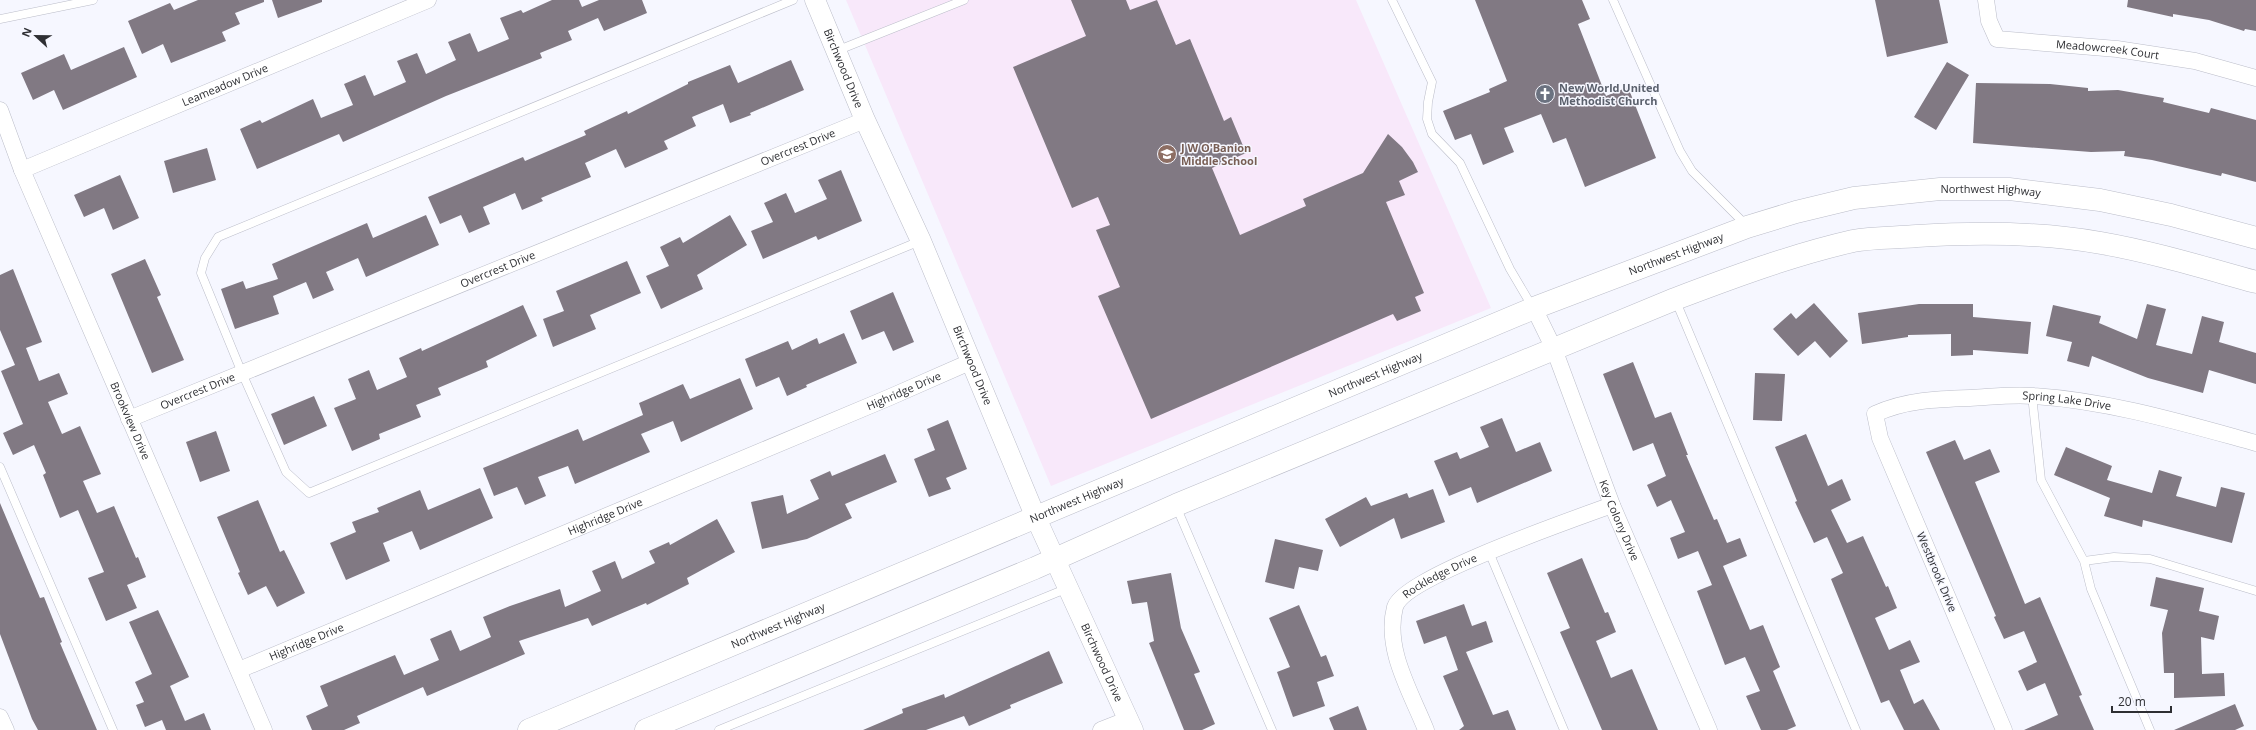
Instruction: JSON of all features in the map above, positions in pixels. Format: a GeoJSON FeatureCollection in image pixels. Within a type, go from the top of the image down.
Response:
{"type":"FeatureCollection","features":[{"type":"Feature","properties":{"kind":"main road","name":"Northwest Highway"},"geometry":{"type":"LineString","coordinates":[[529,730],[1534,308],[1747,227],[1796,212],[1854,198],[1940,189],[2009,189],[2100,200],[2171,215],[2256,238]]}},
{"type":"Feature","properties":{"kind":"main road"},"geometry":{"type":"LineString","coordinates":[[646,730],[1055,559],[1176,505],[1675,299],[1745,272],[1855,241],[1941,234],[2011,234],[2101,243],[2156,255],[2256,282]]}},
{"type":"Feature","properties":{"kind":"street","name":"Leameadow Drive"},"geometry":{"type":"LineString","coordinates":[[22,170],[428,0]]}},
{"type":"Feature","properties":{"kind":"street","name":"Birchwood Drive"},"geometry":{"type":"LineString","coordinates":[[815,0],[865,120],[921,241],[1036,518],[1131,725]]}},
{"type":"Feature","properties":{"kind":"street","name":"Meadowcreek Court"},"geometry":{"type":"LineString","coordinates":[[1986,0],[1989,22],[1998,39],[2132,52],[2195,61],[2256,78]]}},
{"type":"Feature","properties":{"kind":"street","name":"Brookview Drive"},"geometry":{"type":"LineString","coordinates":[[0,110],[22,170],[264,730]]}},
{"type":"Feature","properties":{"kind":"street","name":"Overcrest Drive"},"geometry":{"type":"LineString","coordinates":[[129,419],[865,120]]}},
{"type":"Feature","properties":{"kind":"street","name":"Key Colony Drive"},"geometry":{"type":"LineString","coordinates":[[1534,308],[1554,349],[1612,505],[1709,730]]}},
{"type":"Feature","properties":{"kind":"street","name":"Highridge Drive"},"geometry":{"type":"LineString","coordinates":[[239,670],[881,401],[970,362]]}},
{"type":"Feature","properties":{"kind":"street","name":"Spring Lake Drive"},"geometry":{"type":"LineString","coordinates":[[1875,414],[1894,405],[1939,399],[2032,395],[2083,401],[2154,415],[2256,443]]}},
{"type":"Feature","properties":{"kind":"street","name":"Westbrook Drive"},"geometry":{"type":"LineString","coordinates":[[1875,414],[1880,438],[2004,730]]}},
{"type":"Feature","properties":{"kind":"street","name":"Rockledge Drive"},"geometry":{"type":"LineString","coordinates":[[1426,730],[1394,650],[1392,626],[1396,605],[1417,584],[1489,552],[1612,505]]}},
{"type":"Feature","properties":{"kind":"street"},"geometry":{"type":"LineString","coordinates":[[0,717],[6,730]]}},
{"type":"Feature","properties":{"kind":"street"},"geometry":{"type":"LineString","coordinates":[[1101,730],[1131,725]]}},
{"type":"Feature","properties":{"kind":"lane"},"geometry":{"type":"LineString","coordinates":[[0,19],[93,0]]}},
{"type":"Feature","properties":{"kind":"lane"},"geometry":{"type":"LineString","coordinates":[[793,0],[218,237],[205,258],[201,273],[242,373],[286,472],[309,493],[921,241]]}},
{"type":"Feature","properties":{"kind":"lane"},"geometry":{"type":"LineString","coordinates":[[836,51],[964,0]]}},
{"type":"Feature","properties":{"kind":"lane"},"geometry":{"type":"LineString","coordinates":[[1392,0],[1432,82],[1428,102],[1427,119],[1432,134],[1460,163],[1510,269],[1534,308]]}},
{"type":"Feature","properties":{"kind":"lane"},"geometry":{"type":"LineString","coordinates":[[1613,0],[1680,151],[1692,171],[1747,227]]}},
{"type":"Feature","properties":{"kind":"lane"},"geometry":{"type":"LineString","coordinates":[[1675,299],[1856,730]]}},
{"type":"Feature","properties":{"kind":"lane"},"geometry":{"type":"LineString","coordinates":[[2032,395],[2041,480],[2084,561],[2091,589],[2150,730]]}},
{"type":"Feature","properties":{"kind":"lane"},"geometry":{"type":"LineString","coordinates":[[0,467],[113,730]]}},
{"type":"Feature","properties":{"kind":"lane"},"geometry":{"type":"LineString","coordinates":[[1176,505],[1272,730]]}},
{"type":"Feature","properties":{"kind":"lane"},"geometry":{"type":"LineString","coordinates":[[1489,552],[1564,730]]}},
{"type":"Feature","properties":{"kind":"lane"},"geometry":{"type":"LineString","coordinates":[[2084,561],[2114,556],[2150,559],[2256,591]]}},
{"type":"Feature","properties":{"kind":"lane"},"geometry":{"type":"LineString","coordinates":[[719,730],[1068,588]]}},
{"type":"Feature","properties":{"kind":"shaded area","name":"J W O'Banion Middle School"},"geometry":{"type":"Polygon","coordinates":[[[846,0],[1356,0],[1491,308],[1051,486],[846,0]]]}},
{"type":"Feature","properties":{"kind":"building"},"geometry":{"type":"Polygon","coordinates":[[[198,0],[264,0],[264,2],[235,13],[240,24],[222,32],[226,41],[171,63],[163,44],[142,54],[128,21],[170,3],[174,10],[198,0]]]}},
{"type":"Feature","properties":{"kind":"building"},"geometry":{"type":"Polygon","coordinates":[[[272,0],[322,0],[322,2],[278,18],[272,0]]]}},
{"type":"Feature","properties":{"kind":"building"},"geometry":{"type":"Polygon","coordinates":[[[552,0],[579,0],[582,7],[599,0],[642,0],[647,13],[604,31],[598,18],[568,31],[572,40],[540,53],[542,58],[446,96],[343,142],[339,134],[257,169],[240,129],[260,120],[262,123],[313,99],[321,118],[353,105],[344,84],[365,75],[374,96],[406,82],[397,61],[417,53],[426,74],[456,60],[448,42],[470,33],[478,52],[509,39],[500,18],[521,10],[523,13],[552,0]]]}},
{"type":"Feature","properties":{"kind":"building"},"geometry":{"type":"Polygon","coordinates":[[[1071,0],[1126,0],[1130,10],[1157,0],[1176,45],[1190,39],[1224,121],[1231,117],[1246,153],[1212,168],[1240,235],[1306,206],[1303,199],[1363,173],[1388,134],[1402,147],[1418,172],[1399,181],[1405,195],[1386,202],[1424,293],[1415,297],[1421,311],[1397,321],[1393,314],[1151,419],[1098,296],[1120,287],[1096,230],[1110,225],[1098,197],[1072,208],[1013,67],[1086,36],[1071,0]]]}},
{"type":"Feature","properties":{"kind":"building","name":"New World United Methodist Church"},"geometry":{"type":"Polygon","coordinates":[[[1475,0],[1582,0],[1590,19],[1578,24],[1606,96],[1628,87],[1656,158],[1585,187],[1566,138],[1553,143],[1541,114],[1504,128],[1514,152],[1483,165],[1471,134],[1455,140],[1443,111],[1490,92],[1489,89],[1507,81],[1475,0]]]}},
{"type":"Feature","properties":{"kind":"building"},"geometry":{"type":"Polygon","coordinates":[[[1875,0],[1939,0],[1948,43],[1887,57],[1875,0]]]}},
{"type":"Feature","properties":{"kind":"building"},"geometry":{"type":"Polygon","coordinates":[[[2128,0],[2256,0],[2256,31],[2245,29],[2244,31],[2209,20],[2173,14],[2173,17],[2127,7],[2128,0]]]}},
{"type":"Feature","properties":{"kind":"building"},"geometry":{"type":"Polygon","coordinates":[[[124,47],[137,77],[63,110],[54,90],[33,100],[21,73],[64,54],[71,70],[124,47]]]}},
{"type":"Feature","properties":{"kind":"building"},"geometry":{"type":"Polygon","coordinates":[[[791,60],[804,90],[750,113],[751,115],[730,123],[723,104],[692,117],[696,126],[664,141],[668,149],[625,168],[616,149],[585,163],[591,177],[541,198],[543,201],[522,210],[515,193],[483,207],[490,224],[469,233],[461,215],[440,224],[428,197],[523,157],[525,161],[586,135],[584,131],[627,111],[628,114],[688,84],[688,82],[730,65],[738,83],[791,60]]]}},
{"type":"Feature","properties":{"kind":"building"},"geometry":{"type":"Polygon","coordinates":[[[1947,62],[1969,75],[1936,130],[1914,117],[1947,62]]]}},
{"type":"Feature","properties":{"kind":"building"},"geometry":{"type":"Polygon","coordinates":[[[1976,83],[2050,84],[2088,88],[2088,91],[2118,90],[2164,98],[2163,102],[2209,113],[2211,108],[2256,120],[2256,182],[2222,173],[2221,176],[2152,160],[2124,156],[2125,151],[2091,152],[1973,143],[1976,83]]]}},
{"type":"Feature","properties":{"kind":"building"},"geometry":{"type":"Polygon","coordinates":[[[207,148],[216,180],[173,193],[164,161],[207,148]]]}},
{"type":"Feature","properties":{"kind":"building"},"geometry":{"type":"Polygon","coordinates":[[[841,170],[862,221],[818,240],[816,236],[763,259],[751,231],[773,222],[764,203],[786,193],[795,213],[827,199],[818,180],[841,170]]]}},
{"type":"Feature","properties":{"kind":"building"},"geometry":{"type":"Polygon","coordinates":[[[120,175],[139,218],[113,230],[104,208],[84,217],[74,195],[120,175]]]}},
{"type":"Feature","properties":{"kind":"building"},"geometry":{"type":"Polygon","coordinates":[[[426,215],[439,245],[366,277],[358,258],[326,272],[334,290],[313,299],[306,282],[273,296],[279,314],[235,329],[221,289],[243,281],[246,289],[278,279],[272,264],[367,223],[373,238],[426,215]]]}},
{"type":"Feature","properties":{"kind":"building"},"geometry":{"type":"Polygon","coordinates":[[[730,215],[747,245],[697,275],[703,289],[661,309],[646,276],[669,266],[660,247],[680,237],[683,243],[730,215]]]}},
{"type":"Feature","properties":{"kind":"building"},"geometry":{"type":"Polygon","coordinates":[[[145,259],[161,295],[157,297],[184,360],[152,373],[111,274],[145,259]]]}},
{"type":"Feature","properties":{"kind":"building"},"geometry":{"type":"Polygon","coordinates":[[[627,261],[641,293],[590,315],[596,329],[553,347],[543,319],[564,311],[556,291],[627,261]]]}},
{"type":"Feature","properties":{"kind":"building"},"geometry":{"type":"Polygon","coordinates":[[[13,269],[42,342],[26,348],[39,381],[59,373],[68,394],[48,402],[62,434],[80,426],[101,474],[83,481],[97,513],[114,506],[136,558],[138,557],[146,577],[127,585],[137,608],[106,621],[88,578],[104,572],[78,510],[60,518],[43,475],[46,473],[34,445],[13,455],[3,433],[23,424],[1,371],[15,365],[0,330],[0,275],[13,269]]]}},
{"type":"Feature","properties":{"kind":"building"},"geometry":{"type":"Polygon","coordinates":[[[893,292],[914,342],[893,351],[884,331],[862,340],[850,311],[893,292]]]}},
{"type":"Feature","properties":{"kind":"building"},"geometry":{"type":"Polygon","coordinates":[[[1814,303],[1848,341],[1830,358],[1815,341],[1798,356],[1773,329],[1791,313],[1796,319],[1814,303]]]}},
{"type":"Feature","properties":{"kind":"building"},"geometry":{"type":"Polygon","coordinates":[[[1919,304],[1973,304],[1973,317],[2031,322],[2028,354],[1973,350],[1973,355],[1951,356],[1951,334],[1908,335],[1908,337],[1862,344],[1858,313],[1919,304]]]}},
{"type":"Feature","properties":{"kind":"building"},"geometry":{"type":"Polygon","coordinates":[[[2147,304],[2166,309],[2156,345],[2192,354],[2202,316],[2224,322],[2219,342],[2256,353],[2256,384],[2209,370],[2203,393],[2148,378],[2092,356],[2089,367],[2067,361],[2072,342],[2046,336],[2053,305],[2101,316],[2099,323],[2137,339],[2147,304]]]}},
{"type":"Feature","properties":{"kind":"building"},"geometry":{"type":"Polygon","coordinates":[[[523,305],[537,336],[486,361],[488,367],[438,388],[441,395],[416,405],[421,417],[379,434],[380,439],[352,451],[334,408],[356,399],[348,379],[369,370],[377,390],[407,377],[399,358],[421,348],[422,351],[523,305]]]}},
{"type":"Feature","properties":{"kind":"building"},"geometry":{"type":"Polygon","coordinates":[[[844,333],[857,363],[806,385],[807,387],[787,396],[779,377],[756,387],[745,359],[788,341],[792,350],[817,338],[819,344],[844,333]]]}},
{"type":"Feature","properties":{"kind":"building"},"geometry":{"type":"Polygon","coordinates":[[[1633,362],[1655,418],[1671,412],[1688,455],[1686,455],[1714,520],[1717,519],[1727,543],[1740,538],[1747,556],[1723,566],[1750,630],[1763,625],[1780,667],[1773,671],[1796,726],[1787,730],[1761,730],[1746,696],[1760,691],[1745,657],[1725,665],[1697,591],[1712,585],[1698,551],[1678,559],[1670,538],[1685,532],[1671,500],[1657,507],[1647,485],[1666,476],[1653,443],[1633,451],[1603,374],[1633,362]]]}},
{"type":"Feature","properties":{"kind":"building"},"geometry":{"type":"Polygon","coordinates":[[[1755,373],[1785,374],[1782,421],[1753,420],[1755,373]]]}},
{"type":"Feature","properties":{"kind":"building"},"geometry":{"type":"Polygon","coordinates":[[[740,378],[753,409],[681,442],[673,421],[641,434],[650,452],[575,484],[568,466],[538,477],[546,496],[525,505],[517,487],[494,496],[483,468],[578,429],[583,441],[643,415],[639,403],[683,384],[690,399],[740,378]]]}},
{"type":"Feature","properties":{"kind":"building"},"geometry":{"type":"Polygon","coordinates":[[[314,396],[327,426],[284,445],[271,414],[314,396]]]}},
{"type":"Feature","properties":{"kind":"building"},"geometry":{"type":"Polygon","coordinates":[[[1502,418],[1516,452],[1540,442],[1552,471],[1477,503],[1471,487],[1449,496],[1434,461],[1457,452],[1460,459],[1489,447],[1480,427],[1502,418]]]}},
{"type":"Feature","properties":{"kind":"building"},"geometry":{"type":"Polygon","coordinates":[[[948,420],[967,469],[946,478],[951,489],[929,497],[914,459],[935,450],[927,429],[948,420]]]}},
{"type":"Feature","properties":{"kind":"building"},"geometry":{"type":"Polygon","coordinates":[[[216,431],[230,471],[200,482],[186,442],[216,431]]]}},
{"type":"Feature","properties":{"kind":"building"},"geometry":{"type":"Polygon","coordinates":[[[1806,434],[1828,486],[1842,479],[1851,500],[1831,510],[1847,543],[1863,536],[1886,587],[1888,586],[1897,608],[1875,618],[1889,650],[1910,640],[1920,662],[1900,670],[1914,704],[1923,699],[1940,730],[1904,730],[1889,700],[1881,703],[1831,579],[1843,573],[1827,537],[1814,543],[1795,502],[1797,501],[1775,447],[1806,434]]]}},
{"type":"Feature","properties":{"kind":"building"},"geometry":{"type":"Polygon","coordinates":[[[1955,440],[1964,460],[1990,449],[2000,472],[1975,482],[2025,604],[2040,597],[2082,695],[2079,696],[2094,730],[2024,730],[2058,715],[2045,683],[2027,691],[2018,671],[2037,662],[2024,631],[2004,639],[1994,617],[1996,616],[1926,452],[1955,440]]]}},
{"type":"Feature","properties":{"kind":"building"},"geometry":{"type":"Polygon","coordinates":[[[2066,447],[2112,466],[2107,480],[2152,493],[2159,470],[2182,477],[2176,496],[2216,507],[2221,487],[2245,493],[2232,543],[2143,520],[2142,527],[2104,516],[2110,498],[2054,475],[2066,447]]]}},
{"type":"Feature","properties":{"kind":"building"},"geometry":{"type":"Polygon","coordinates":[[[885,454],[897,482],[845,504],[852,518],[807,539],[762,549],[751,502],[783,495],[787,514],[819,499],[810,480],[830,471],[832,476],[885,454]]]}},
{"type":"Feature","properties":{"kind":"building"},"geometry":{"type":"Polygon","coordinates":[[[480,488],[493,518],[420,550],[412,531],[383,543],[390,561],[346,580],[330,543],[356,532],[352,522],[379,512],[377,508],[420,490],[428,510],[480,488]]]}},
{"type":"Feature","properties":{"kind":"building"},"geometry":{"type":"Polygon","coordinates":[[[1433,489],[1445,522],[1401,539],[1394,518],[1340,547],[1325,519],[1366,497],[1371,506],[1407,493],[1409,498],[1433,489]]]}},
{"type":"Feature","properties":{"kind":"building"},"geometry":{"type":"Polygon","coordinates":[[[258,500],[280,552],[284,550],[305,593],[277,607],[266,586],[248,595],[217,517],[258,500]]]}},
{"type":"Feature","properties":{"kind":"building"},"geometry":{"type":"Polygon","coordinates":[[[0,503],[40,598],[44,597],[62,642],[60,643],[97,730],[38,730],[32,719],[0,634],[0,503]]]}},
{"type":"Feature","properties":{"kind":"building"},"geometry":{"type":"Polygon","coordinates":[[[717,519],[735,552],[687,578],[689,584],[647,605],[646,603],[592,626],[588,618],[519,641],[525,654],[427,696],[423,687],[357,716],[360,723],[344,730],[312,730],[306,716],[328,706],[320,686],[395,655],[404,675],[439,660],[430,639],[451,630],[460,651],[491,637],[483,617],[560,589],[565,607],[601,591],[592,571],[615,561],[622,579],[655,563],[649,551],[669,542],[670,545],[717,519]]]}},
{"type":"Feature","properties":{"kind":"building"},"geometry":{"type":"Polygon","coordinates":[[[1275,539],[1323,550],[1318,571],[1299,567],[1294,589],[1265,582],[1275,539]]]}},
{"type":"Feature","properties":{"kind":"building"},"geometry":{"type":"Polygon","coordinates":[[[1582,558],[1605,613],[1608,612],[1616,632],[1596,641],[1611,678],[1632,669],[1658,730],[1602,730],[1560,632],[1570,628],[1547,573],[1582,558]]]}},
{"type":"Feature","properties":{"kind":"building"},"geometry":{"type":"Polygon","coordinates":[[[1171,573],[1181,628],[1200,672],[1194,674],[1215,724],[1202,730],[1184,730],[1149,643],[1154,641],[1147,602],[1132,604],[1127,581],[1171,573]]]}},
{"type":"Feature","properties":{"kind":"building"},"geometry":{"type":"Polygon","coordinates":[[[2156,577],[2204,588],[2199,611],[2219,616],[2214,640],[2201,637],[2202,674],[2224,673],[2225,696],[2174,698],[2174,673],[2164,673],[2162,633],[2168,610],[2150,606],[2156,577]]]}},
{"type":"Feature","properties":{"kind":"building"},"geometry":{"type":"Polygon","coordinates":[[[1464,604],[1472,626],[1486,621],[1493,642],[1466,652],[1493,715],[1508,710],[1516,730],[1459,730],[1464,726],[1443,676],[1458,670],[1446,636],[1424,644],[1416,621],[1464,604]]]}},
{"type":"Feature","properties":{"kind":"building"},"geometry":{"type":"Polygon","coordinates":[[[1299,605],[1321,657],[1326,655],[1334,676],[1317,682],[1325,706],[1293,717],[1277,672],[1290,667],[1269,618],[1299,605]]]}},
{"type":"Feature","properties":{"kind":"building"},"geometry":{"type":"Polygon","coordinates":[[[158,610],[189,677],[170,686],[185,721],[204,713],[211,730],[166,730],[162,720],[145,727],[136,705],[144,702],[135,682],[152,674],[129,622],[158,610]]]}},
{"type":"Feature","properties":{"kind":"building"},"geometry":{"type":"Polygon","coordinates":[[[1049,651],[1063,683],[1010,705],[1011,708],[969,726],[964,716],[926,730],[863,730],[903,713],[902,709],[944,694],[945,698],[1049,651]]]}},
{"type":"Feature","properties":{"kind":"building"},"geometry":{"type":"Polygon","coordinates":[[[2235,704],[2244,726],[2235,730],[2174,730],[2235,704]]]}},
{"type":"Feature","properties":{"kind":"building"},"geometry":{"type":"Polygon","coordinates":[[[1358,706],[1367,730],[1334,730],[1329,718],[1358,706]]]}},
{"type":"Feature","properties":{"kind":"place","name":"New World United Methodist Church"},"geometry":{"type":"Point","coordinates":[1545,94]}},
{"type":"Feature","properties":{"kind":"place","name":"J W O'Banion Middle School"},"geometry":{"type":"Point","coordinates":[1167,154]}}]}
